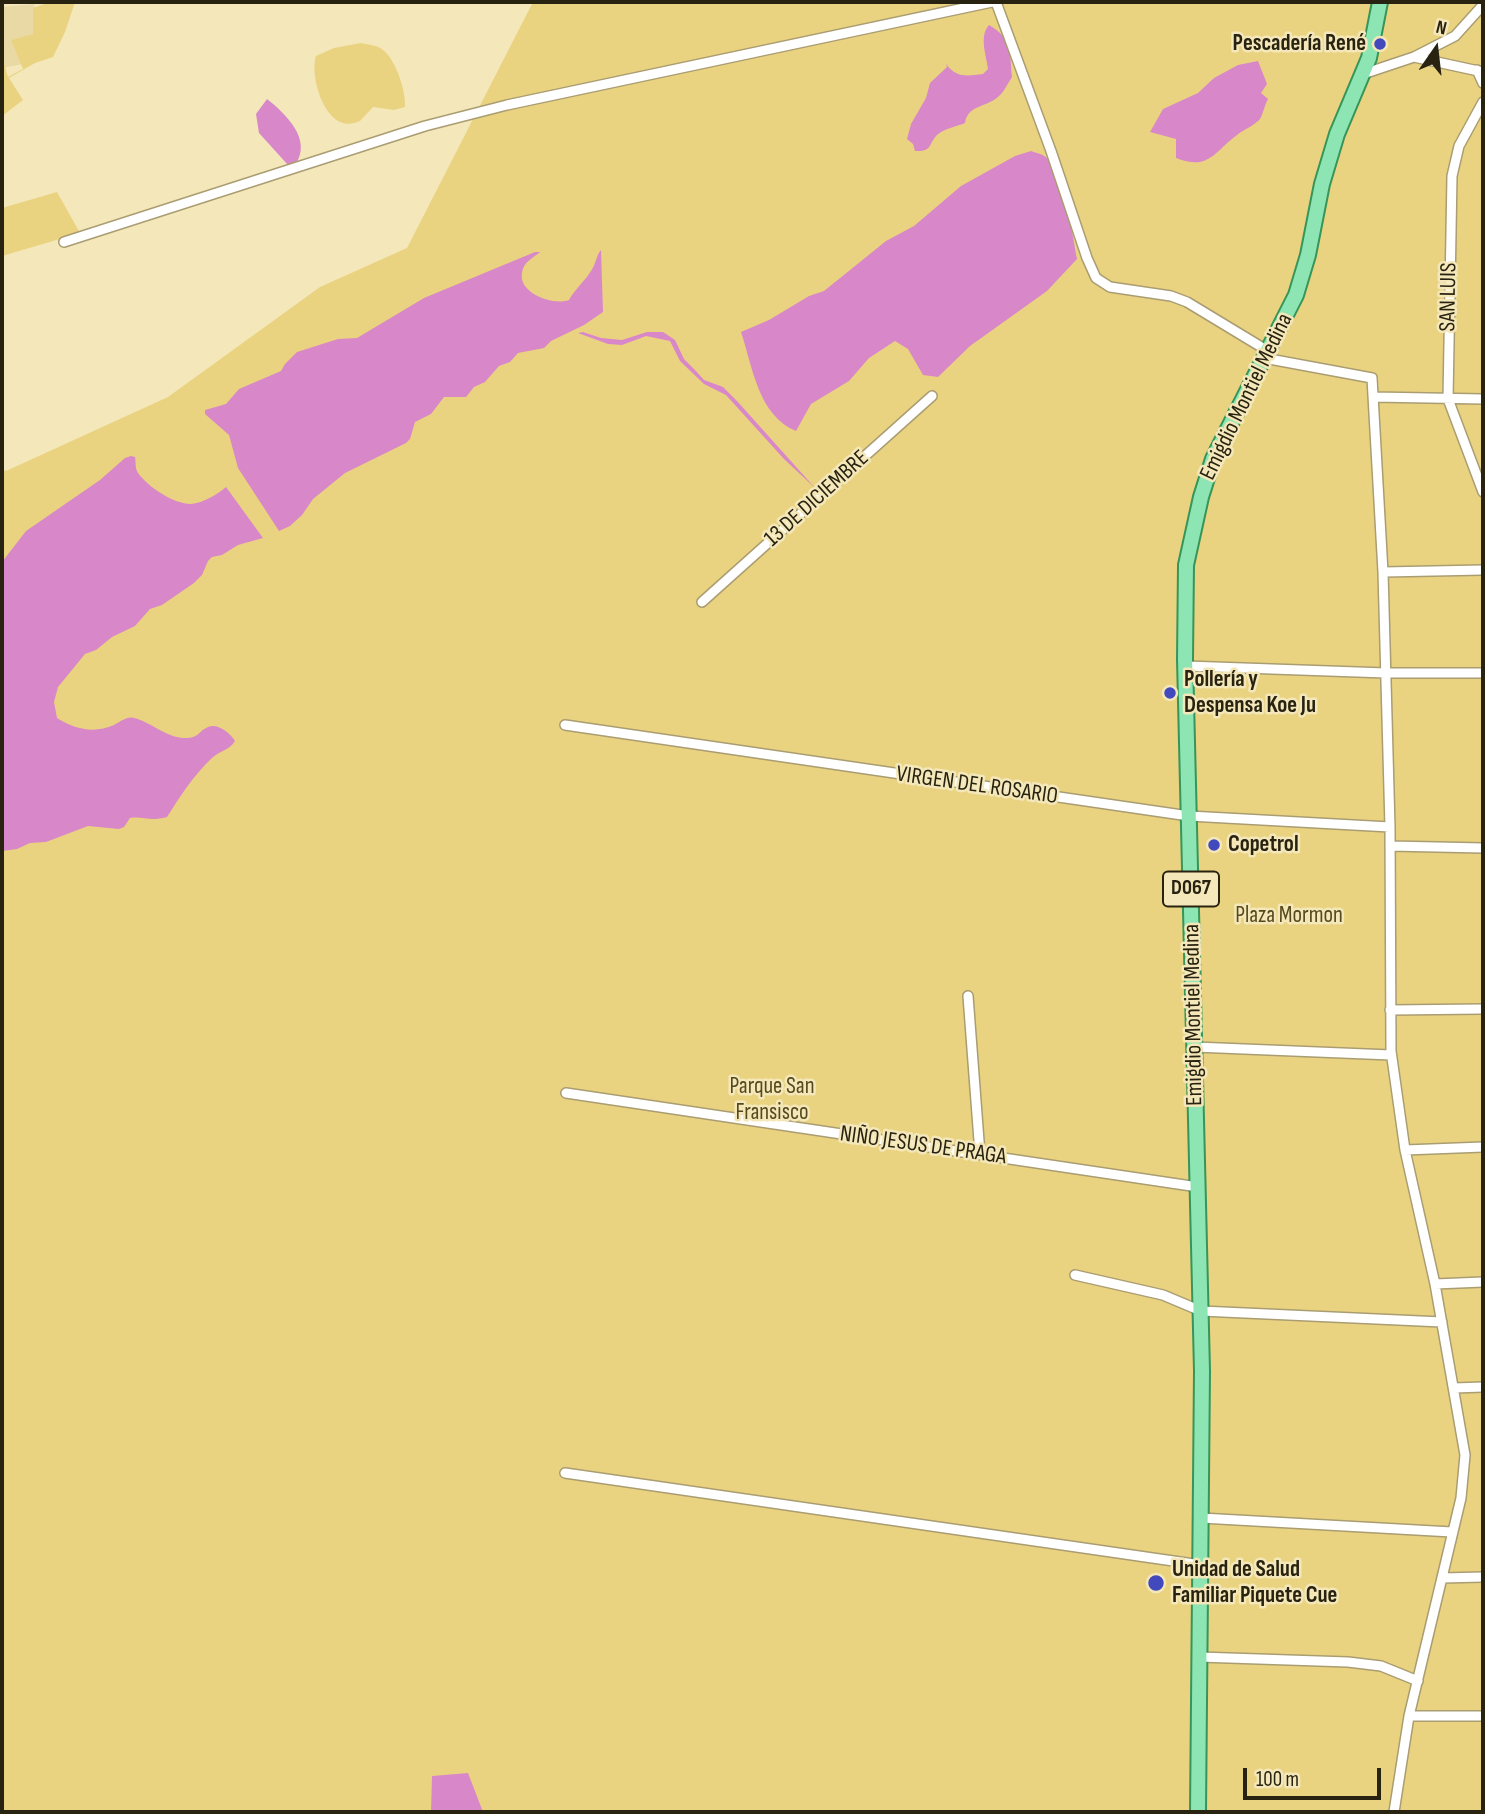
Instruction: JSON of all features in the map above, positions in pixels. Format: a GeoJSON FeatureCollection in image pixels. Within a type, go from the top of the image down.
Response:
{"type":"FeatureCollection","features":[{"type":"Feature","properties":{"kind":"main road","name":"Emigdio Montiel Medina"},"geometry":{"type":"LineString","coordinates":[[1198,1812],[1200,1311],[1186,565],[1196,513],[1213,459],[1296,295],[1308,255],[1322,184],[1337,134],[1363,74],[1380,2]]}},
{"type":"Feature","properties":{"kind":"street"},"geometry":{"type":"LineString","coordinates":[[64,242],[425,126],[508,105],[994,2],[1096,278],[1110,287],[1171,296],[1187,302],[1266,355],[1373,377],[1377,397],[1386,673],[1391,1055],[1405,1150],[1435,1284],[1465,1455],[1461,1498],[1409,1716],[1394,1812]]}},
{"type":"Feature","properties":{"kind":"street"},"geometry":{"type":"LineString","coordinates":[[1363,74],[1414,57],[1455,36],[1483,5]]}},
{"type":"Feature","properties":{"kind":"street"},"geometry":{"type":"LineString","coordinates":[[1414,57],[1480,71],[1483,83]]}},
{"type":"Feature","properties":{"kind":"street","name":"SAN LUIS"},"geometry":{"type":"LineString","coordinates":[[1483,102],[1459,146],[1452,176],[1448,399],[1483,492]]}},
{"type":"Feature","properties":{"kind":"street","name":"13 DE DICIEMBRE"},"geometry":{"type":"LineString","coordinates":[[702,602],[932,396]]}},
{"type":"Feature","properties":{"kind":"street"},"geometry":{"type":"LineString","coordinates":[[1377,397],[1483,399]]}},
{"type":"Feature","properties":{"kind":"street"},"geometry":{"type":"LineString","coordinates":[[1383,572],[1483,570]]}},
{"type":"Feature","properties":{"kind":"street"},"geometry":{"type":"LineString","coordinates":[[1186,666],[1386,673],[1483,673]]}},
{"type":"Feature","properties":{"kind":"street","name":"VIRGEN DEL ROSARIO"},"geometry":{"type":"LineString","coordinates":[[565,725],[1189,816],[1390,827]]}},
{"type":"Feature","properties":{"kind":"street"},"geometry":{"type":"LineString","coordinates":[[1390,846],[1483,848]]}},
{"type":"Feature","properties":{"kind":"street"},"geometry":{"type":"LineString","coordinates":[[968,996],[980,1154]]}},
{"type":"Feature","properties":{"kind":"street"},"geometry":{"type":"LineString","coordinates":[[1390,1010],[1483,1009]]}},
{"type":"Feature","properties":{"kind":"street"},"geometry":{"type":"LineString","coordinates":[[1195,1048],[1391,1055]]}},
{"type":"Feature","properties":{"kind":"street","name":"NIÑO JESUS DE PRAGA"},"geometry":{"type":"LineString","coordinates":[[566,1093],[1198,1186]]}},
{"type":"Feature","properties":{"kind":"street"},"geometry":{"type":"LineString","coordinates":[[1405,1150],[1483,1147]]}},
{"type":"Feature","properties":{"kind":"street"},"geometry":{"type":"LineString","coordinates":[[1075,1275],[1163,1295],[1200,1311],[1442,1322]]}},
{"type":"Feature","properties":{"kind":"street"},"geometry":{"type":"LineString","coordinates":[[1435,1284],[1483,1282]]}},
{"type":"Feature","properties":{"kind":"street"},"geometry":{"type":"LineString","coordinates":[[1454,1388],[1483,1387]]}},
{"type":"Feature","properties":{"kind":"street"},"geometry":{"type":"LineString","coordinates":[[565,1473],[1200,1564]]}},
{"type":"Feature","properties":{"kind":"street"},"geometry":{"type":"LineString","coordinates":[[1201,1518],[1452,1532]]}},
{"type":"Feature","properties":{"kind":"street"},"geometry":{"type":"LineString","coordinates":[[1442,1578],[1483,1577]]}},
{"type":"Feature","properties":{"kind":"street"},"geometry":{"type":"LineString","coordinates":[[1199,1657],[1348,1662],[1381,1666],[1418,1681]]}},
{"type":"Feature","properties":{"kind":"street"},"geometry":{"type":"LineString","coordinates":[[1409,1716],[1483,1716]]}},
{"type":"Feature","properties":{"kind":"shaded area"},"geometry":{"type":"Polygon","coordinates":[[[34,4],[44,60],[2,68],[2,7],[34,4]]]}},
{"type":"Feature","properties":{"kind":"shaded area"},"geometry":{"type":"Polygon","coordinates":[[[989,25],[1006,41],[1012,77],[1001,94],[970,112],[965,123],[940,133],[927,149],[915,151],[913,144],[907,139],[930,83],[947,67],[946,64],[958,74],[983,74],[988,69],[984,34],[989,25]]]}},
{"type":"Feature","properties":{"kind":"shaded area"},"geometry":{"type":"Polygon","coordinates":[[[1258,61],[1267,84],[1261,93],[1268,99],[1261,117],[1210,158],[1196,162],[1176,158],[1176,139],[1150,132],[1163,109],[1198,93],[1214,78],[1238,65],[1258,61]]]}},
{"type":"Feature","properties":{"kind":"shaded area"},"geometry":{"type":"Polygon","coordinates":[[[267,99],[289,120],[299,137],[300,156],[295,165],[288,165],[259,133],[256,114],[267,99]]]}},
{"type":"Feature","properties":{"kind":"shaded area"},"geometry":{"type":"Polygon","coordinates":[[[1031,151],[1047,158],[1058,176],[1077,259],[1047,291],[970,346],[938,377],[923,375],[908,349],[895,341],[869,358],[849,381],[811,404],[796,431],[783,424],[773,414],[759,389],[741,332],[769,320],[809,296],[824,291],[886,241],[914,226],[961,186],[1015,156],[1031,151]]]}},
{"type":"Feature","properties":{"kind":"shaded area"},"geometry":{"type":"Polygon","coordinates":[[[601,250],[603,312],[551,341],[544,348],[518,353],[510,362],[499,366],[485,382],[474,387],[466,397],[444,397],[431,414],[415,422],[410,439],[406,443],[345,473],[313,499],[290,526],[279,531],[238,468],[229,435],[205,414],[205,410],[226,404],[239,389],[281,371],[297,352],[338,339],[357,338],[424,298],[535,252],[540,252],[523,269],[522,280],[525,286],[546,299],[569,300],[591,271],[601,250]]]}},
{"type":"Feature","properties":{"kind":"shaded area"},"geometry":{"type":"Polygon","coordinates":[[[647,332],[663,332],[675,340],[684,359],[704,380],[723,387],[815,488],[784,459],[726,395],[704,384],[680,361],[670,341],[646,336],[622,345],[608,344],[578,333],[601,338],[622,340],[647,332]]]}},
{"type":"Feature","properties":{"kind":"shaded area"},"geometry":{"type":"Polygon","coordinates":[[[131,456],[135,457],[137,471],[142,478],[162,494],[177,501],[191,504],[200,502],[226,487],[263,538],[238,545],[222,555],[212,557],[194,583],[162,605],[150,609],[135,626],[85,654],[58,687],[54,702],[57,718],[70,725],[92,730],[107,728],[134,718],[184,738],[196,736],[208,727],[216,726],[227,732],[235,741],[212,758],[199,772],[167,817],[130,818],[124,827],[119,829],[88,826],[46,842],[30,843],[17,849],[2,851],[2,562],[26,531],[131,456]]]}},
{"type":"Feature","properties":{"kind":"shaded area"},"geometry":{"type":"Polygon","coordinates":[[[468,1773],[483,1812],[431,1812],[432,1776],[468,1773]]]}},
{"type":"Feature","properties":{"kind":"green space"},"geometry":{"type":"Polygon","coordinates":[[[50,2],[75,2],[65,32],[53,57],[35,63],[9,78],[23,100],[2,116],[2,57],[8,77],[23,69],[11,40],[33,34],[33,8],[50,2]]]}},
{"type":"Feature","properties":{"kind":"green space","name":"Parque San Fransisco"},"geometry":{"type":"Polygon","coordinates":[[[533,2],[1483,2],[1483,1812],[2,1812],[2,470],[6,471],[168,397],[320,287],[407,248],[533,2]]]}},
{"type":"Feature","properties":{"kind":"green space"},"geometry":{"type":"Polygon","coordinates":[[[361,43],[381,48],[388,55],[402,85],[405,107],[394,110],[373,107],[360,121],[345,124],[329,113],[319,94],[315,74],[316,56],[334,48],[361,43]]]}},
{"type":"Feature","properties":{"kind":"green space"},"geometry":{"type":"Polygon","coordinates":[[[57,192],[80,233],[2,256],[2,208],[57,192]]]}},
{"type":"Feature","properties":{"kind":"place","name":"Pescadería René"},"geometry":{"type":"Point","coordinates":[1380,44]}},
{"type":"Feature","properties":{"kind":"place","name":"Pollería y Despensa Koe Ju"},"geometry":{"type":"Point","coordinates":[1170,693]}},
{"type":"Feature","properties":{"kind":"place","name":"Copetrol"},"geometry":{"type":"Point","coordinates":[1214,845]}},
{"type":"Feature","properties":{"kind":"place","name":"Unidad de Salud Familiar Piquete Cue"},"geometry":{"type":"Point","coordinates":[1156,1583]}},
{"type":"Feature","properties":{"kind":"park label","name":"Plaza Mormon"},"geometry":{"type":"Point","coordinates":[1289,916]}}]}
